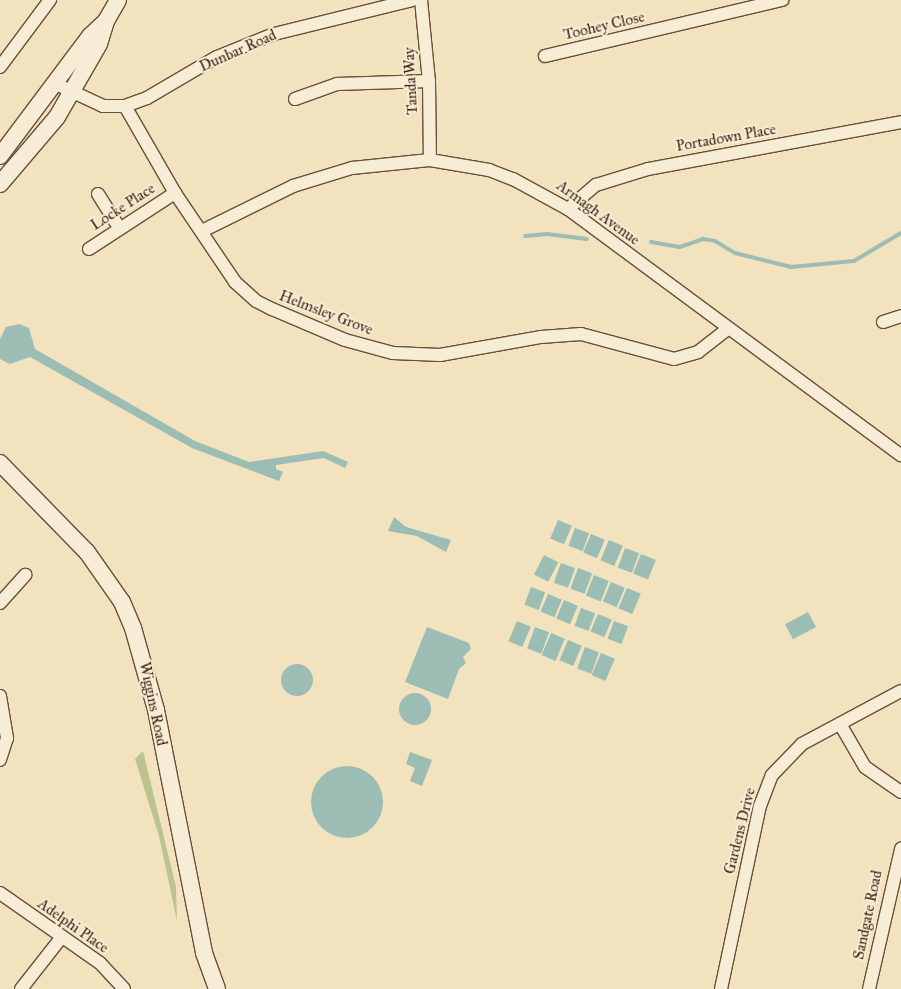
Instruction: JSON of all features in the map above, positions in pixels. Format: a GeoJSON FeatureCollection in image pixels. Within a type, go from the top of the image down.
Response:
{"type":"FeatureCollection","features":[{"type":"Feature","properties":{"kind":"street"},"geometry":{"type":"LineString","coordinates":[[0,67],[50,0]]}},
{"type":"Feature","properties":{"kind":"street"},"geometry":{"type":"LineString","coordinates":[[0,184],[41,138],[72,93],[99,44],[106,21],[118,0]]}},
{"type":"Feature","properties":{"kind":"street","name":"Dunbar Road"},"geometry":{"type":"LineString","coordinates":[[56,84],[103,106],[125,106],[147,98],[217,57],[274,34],[412,0]]}},
{"type":"Feature","properties":{"kind":"street","name":"Tanda Way"},"geometry":{"type":"LineString","coordinates":[[421,0],[429,81],[430,160]]}},
{"type":"Feature","properties":{"kind":"street"},"geometry":{"type":"LineString","coordinates":[[725,0],[728,13]]}},
{"type":"Feature","properties":{"kind":"street","name":"Toohey Close"},"geometry":{"type":"LineString","coordinates":[[545,56],[782,0]]}},
{"type":"Feature","properties":{"kind":"street"},"geometry":{"type":"LineString","coordinates":[[0,156],[56,84],[90,36],[106,21]]}},
{"type":"Feature","properties":{"kind":"street"},"geometry":{"type":"LineString","coordinates":[[295,99],[337,84],[429,81]]}},
{"type":"Feature","properties":{"kind":"street","name":"Helmsley Grove"},"geometry":{"type":"LineString","coordinates":[[125,106],[175,194],[235,282],[256,301],[345,340],[393,353],[460,353],[541,337],[581,334],[674,359],[698,352],[727,330]]}},
{"type":"Feature","properties":{"kind":"street","name":"Portadown Place"},"geometry":{"type":"LineString","coordinates":[[568,209],[596,185],[648,169],[901,122]]}},
{"type":"Feature","properties":{"kind":"street","name":"Armagh Avenue"},"geometry":{"type":"LineString","coordinates":[[202,231],[250,205],[324,175],[379,164],[430,160],[489,170],[513,178],[568,209],[727,330],[901,455]]}},
{"type":"Feature","properties":{"kind":"street"},"geometry":{"type":"LineString","coordinates":[[98,194],[120,229]]}},
{"type":"Feature","properties":{"kind":"street","name":"Locke Place"},"geometry":{"type":"LineString","coordinates":[[89,249],[175,194]]}},
{"type":"Feature","properties":{"kind":"street"},"geometry":{"type":"LineString","coordinates":[[882,322],[901,316]]}},
{"type":"Feature","properties":{"kind":"street","name":"Wiggins Road"},"geometry":{"type":"LineString","coordinates":[[0,463],[87,552],[122,602],[133,628],[156,710],[204,953],[217,989]]}},
{"type":"Feature","properties":{"kind":"street"},"geometry":{"type":"LineString","coordinates":[[0,603],[26,575]]}},
{"type":"Feature","properties":{"kind":"street","name":"Gardens Drive"},"geometry":{"type":"LineString","coordinates":[[721,989],[760,806],[772,775],[802,744],[901,690]]}},
{"type":"Feature","properties":{"kind":"street"},"geometry":{"type":"LineString","coordinates":[[0,696],[7,738],[0,760]]}},
{"type":"Feature","properties":{"kind":"street"},"geometry":{"type":"LineString","coordinates":[[840,724],[865,767],[901,792]]}},
{"type":"Feature","properties":{"kind":"street","name":"Sandgate Road"},"geometry":{"type":"LineString","coordinates":[[869,989],[901,849]]}},
{"type":"Feature","properties":{"kind":"street","name":"Adelphi Place"},"geometry":{"type":"LineString","coordinates":[[0,893],[61,938],[100,963],[124,989]]}},
{"type":"Feature","properties":{"kind":"street"},"geometry":{"type":"LineString","coordinates":[[21,989],[61,938]]}},
{"type":"Feature","properties":{"kind":"green space"},"geometry":{"type":"Polygon","coordinates":[[[143,751],[176,887],[177,921],[159,836],[135,759],[143,751]]]}},
{"type":"Feature","properties":{"kind":"water"},"geometry":{"type":"Polygon","coordinates":[[[19,324],[29,328],[35,349],[195,441],[249,462],[323,451],[348,462],[345,468],[324,458],[276,465],[276,469],[283,472],[279,481],[192,448],[30,357],[10,364],[0,359],[0,339],[6,327],[19,324]]]}},
{"type":"Feature","properties":{"kind":"water"},"geometry":{"type":"Polygon","coordinates":[[[394,517],[406,527],[451,540],[446,552],[417,536],[388,531],[394,517]]]}},
{"type":"Feature","properties":{"kind":"water"},"geometry":{"type":"Polygon","coordinates":[[[558,520],[572,526],[564,544],[550,538],[558,520]]]}},
{"type":"Feature","properties":{"kind":"water"},"geometry":{"type":"Polygon","coordinates":[[[575,528],[589,533],[583,551],[569,546],[575,528]]]}},
{"type":"Feature","properties":{"kind":"water"},"geometry":{"type":"Polygon","coordinates":[[[591,534],[605,540],[597,558],[583,552],[591,534]]]}},
{"type":"Feature","properties":{"kind":"water"},"geometry":{"type":"Polygon","coordinates":[[[609,540],[623,546],[614,566],[600,560],[609,540]]]}},
{"type":"Feature","properties":{"kind":"water"},"geometry":{"type":"Polygon","coordinates":[[[625,548],[639,553],[632,573],[618,568],[625,548]]]}},
{"type":"Feature","properties":{"kind":"water"},"geometry":{"type":"Polygon","coordinates":[[[641,554],[656,560],[648,579],[633,573],[641,554]]]}},
{"type":"Feature","properties":{"kind":"water"},"geometry":{"type":"Polygon","coordinates":[[[544,555],[558,562],[548,582],[534,575],[544,555]]]}},
{"type":"Feature","properties":{"kind":"water"},"geometry":{"type":"Polygon","coordinates":[[[561,563],[575,568],[568,588],[554,583],[561,563]]]}},
{"type":"Feature","properties":{"kind":"water"},"geometry":{"type":"Polygon","coordinates":[[[578,568],[592,573],[585,594],[570,589],[578,568]]]}},
{"type":"Feature","properties":{"kind":"water"},"geometry":{"type":"Polygon","coordinates":[[[594,575],[609,581],[601,601],[586,595],[594,575]]]}},
{"type":"Feature","properties":{"kind":"water"},"geometry":{"type":"Polygon","coordinates":[[[611,582],[625,588],[617,607],[603,601],[611,582]]]}},
{"type":"Feature","properties":{"kind":"water"},"geometry":{"type":"Polygon","coordinates":[[[531,587],[545,592],[539,610],[525,605],[531,587]]]}},
{"type":"Feature","properties":{"kind":"water"},"geometry":{"type":"Polygon","coordinates":[[[627,588],[641,594],[632,614],[618,608],[627,588]]]}},
{"type":"Feature","properties":{"kind":"water"},"geometry":{"type":"Polygon","coordinates":[[[548,594],[562,600],[554,617],[541,611],[548,594]]]}},
{"type":"Feature","properties":{"kind":"water"},"geometry":{"type":"Polygon","coordinates":[[[564,600],[578,606],[570,624],[556,618],[564,600]]]}},
{"type":"Feature","properties":{"kind":"water"},"geometry":{"type":"Polygon","coordinates":[[[581,608],[595,613],[589,631],[575,626],[581,608]]]}},
{"type":"Feature","properties":{"kind":"water"},"geometry":{"type":"Polygon","coordinates":[[[808,612],[816,627],[793,639],[785,624],[808,612]]]}},
{"type":"Feature","properties":{"kind":"water"},"geometry":{"type":"Polygon","coordinates":[[[598,614],[612,620],[604,637],[591,631],[598,614]]]}},
{"type":"Feature","properties":{"kind":"water"},"geometry":{"type":"Polygon","coordinates":[[[517,621],[531,627],[522,647],[508,641],[517,621]]]}},
{"type":"Feature","properties":{"kind":"water"},"geometry":{"type":"Polygon","coordinates":[[[614,621],[628,626],[622,644],[608,639],[614,621]]]}},
{"type":"Feature","properties":{"kind":"water"},"geometry":{"type":"Polygon","coordinates":[[[427,627],[469,643],[471,649],[463,657],[466,663],[459,669],[448,699],[405,682],[427,627]]]}},
{"type":"Feature","properties":{"kind":"water"},"geometry":{"type":"Polygon","coordinates":[[[535,627],[549,632],[541,654],[527,649],[535,627]]]}},
{"type":"Feature","properties":{"kind":"water"},"geometry":{"type":"Polygon","coordinates":[[[551,633],[565,639],[555,661],[542,655],[551,633]]]}},
{"type":"Feature","properties":{"kind":"water"},"geometry":{"type":"Polygon","coordinates":[[[568,640],[582,646],[573,666],[559,660],[568,640]]]}},
{"type":"Feature","properties":{"kind":"water"},"geometry":{"type":"Polygon","coordinates":[[[585,647],[599,652],[591,674],[577,669],[585,647]]]}},
{"type":"Feature","properties":{"kind":"water"},"geometry":{"type":"Polygon","coordinates":[[[601,653],[615,659],[605,681],[592,675],[601,653]]]}},
{"type":"Feature","properties":{"kind":"water"},"geometry":{"type":"Polygon","coordinates":[[[297,664],[303,665],[308,669],[312,674],[312,686],[308,691],[303,695],[297,696],[291,695],[286,691],[282,686],[281,680],[282,674],[286,669],[291,665],[297,664]]]}},
{"type":"Feature","properties":{"kind":"water"},"geometry":{"type":"Polygon","coordinates":[[[415,693],[421,694],[426,698],[430,703],[430,715],[426,720],[421,724],[415,725],[409,724],[404,720],[400,715],[399,709],[400,703],[404,698],[409,694],[415,693]]]}},
{"type":"Feature","properties":{"kind":"water"},"geometry":{"type":"Polygon","coordinates":[[[410,752],[432,760],[422,786],[410,781],[415,768],[406,764],[410,752]]]}},
{"type":"Feature","properties":{"kind":"water"},"geometry":{"type":"Polygon","coordinates":[[[347,766],[367,772],[377,782],[383,802],[377,822],[367,832],[347,838],[327,832],[317,822],[311,802],[317,782],[327,772],[347,766]]]}},
{"type":"Feature","properties":{"kind":"waterway"},"geometry":{"type":"LineString","coordinates":[[651,242],[680,247],[703,239],[715,241],[735,253],[791,267],[854,261],[901,233]]}},
{"type":"Feature","properties":{"kind":"waterway"},"geometry":{"type":"LineString","coordinates":[[525,236],[547,234],[587,239]]}}]}
